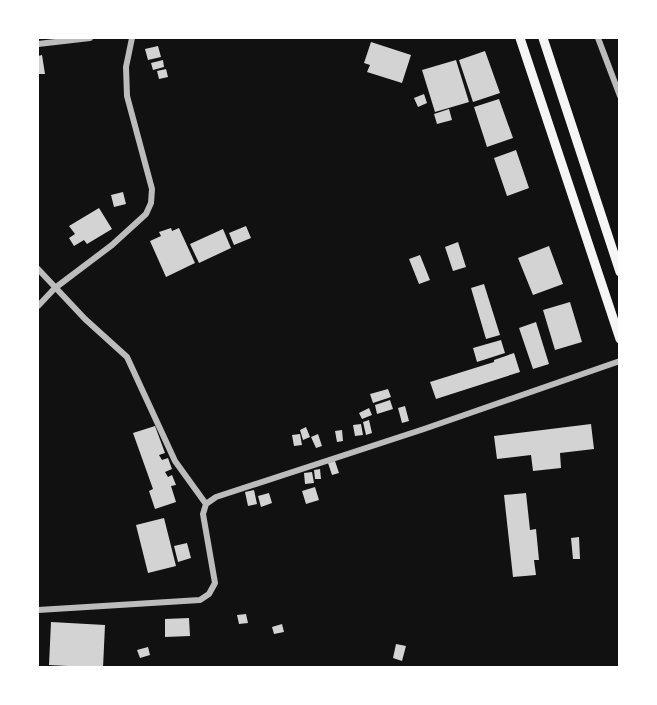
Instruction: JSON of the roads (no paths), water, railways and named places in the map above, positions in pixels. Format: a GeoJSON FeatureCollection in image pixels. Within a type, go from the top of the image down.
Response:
{"type":"FeatureCollection","features":[{"type":"Feature","properties":{"kind":"main road"},"geometry":{"type":"LineString","coordinates":[[520,38],[620,339]]}},
{"type":"Feature","properties":{"kind":"main road"},"geometry":{"type":"LineString","coordinates":[[543,38],[620,272]]}},
{"type":"Feature","properties":{"kind":"street"},"geometry":{"type":"LineString","coordinates":[[38,44],[47,40],[90,38]]}},
{"type":"Feature","properties":{"kind":"street"},"geometry":{"type":"LineString","coordinates":[[38,306],[56,288],[146,214],[151,203],[152,189],[127,96],[126,67],[132,38]]}},
{"type":"Feature","properties":{"kind":"street"},"geometry":{"type":"LineString","coordinates":[[598,38],[620,96]]}},
{"type":"Feature","properties":{"kind":"street"},"geometry":{"type":"LineString","coordinates":[[38,269],[86,319],[127,357],[175,461],[206,504]]}},
{"type":"Feature","properties":{"kind":"street"},"geometry":{"type":"LineString","coordinates":[[38,610],[200,600],[209,594],[215,583],[203,514],[206,504],[216,497],[424,429],[620,361]]}}]}
